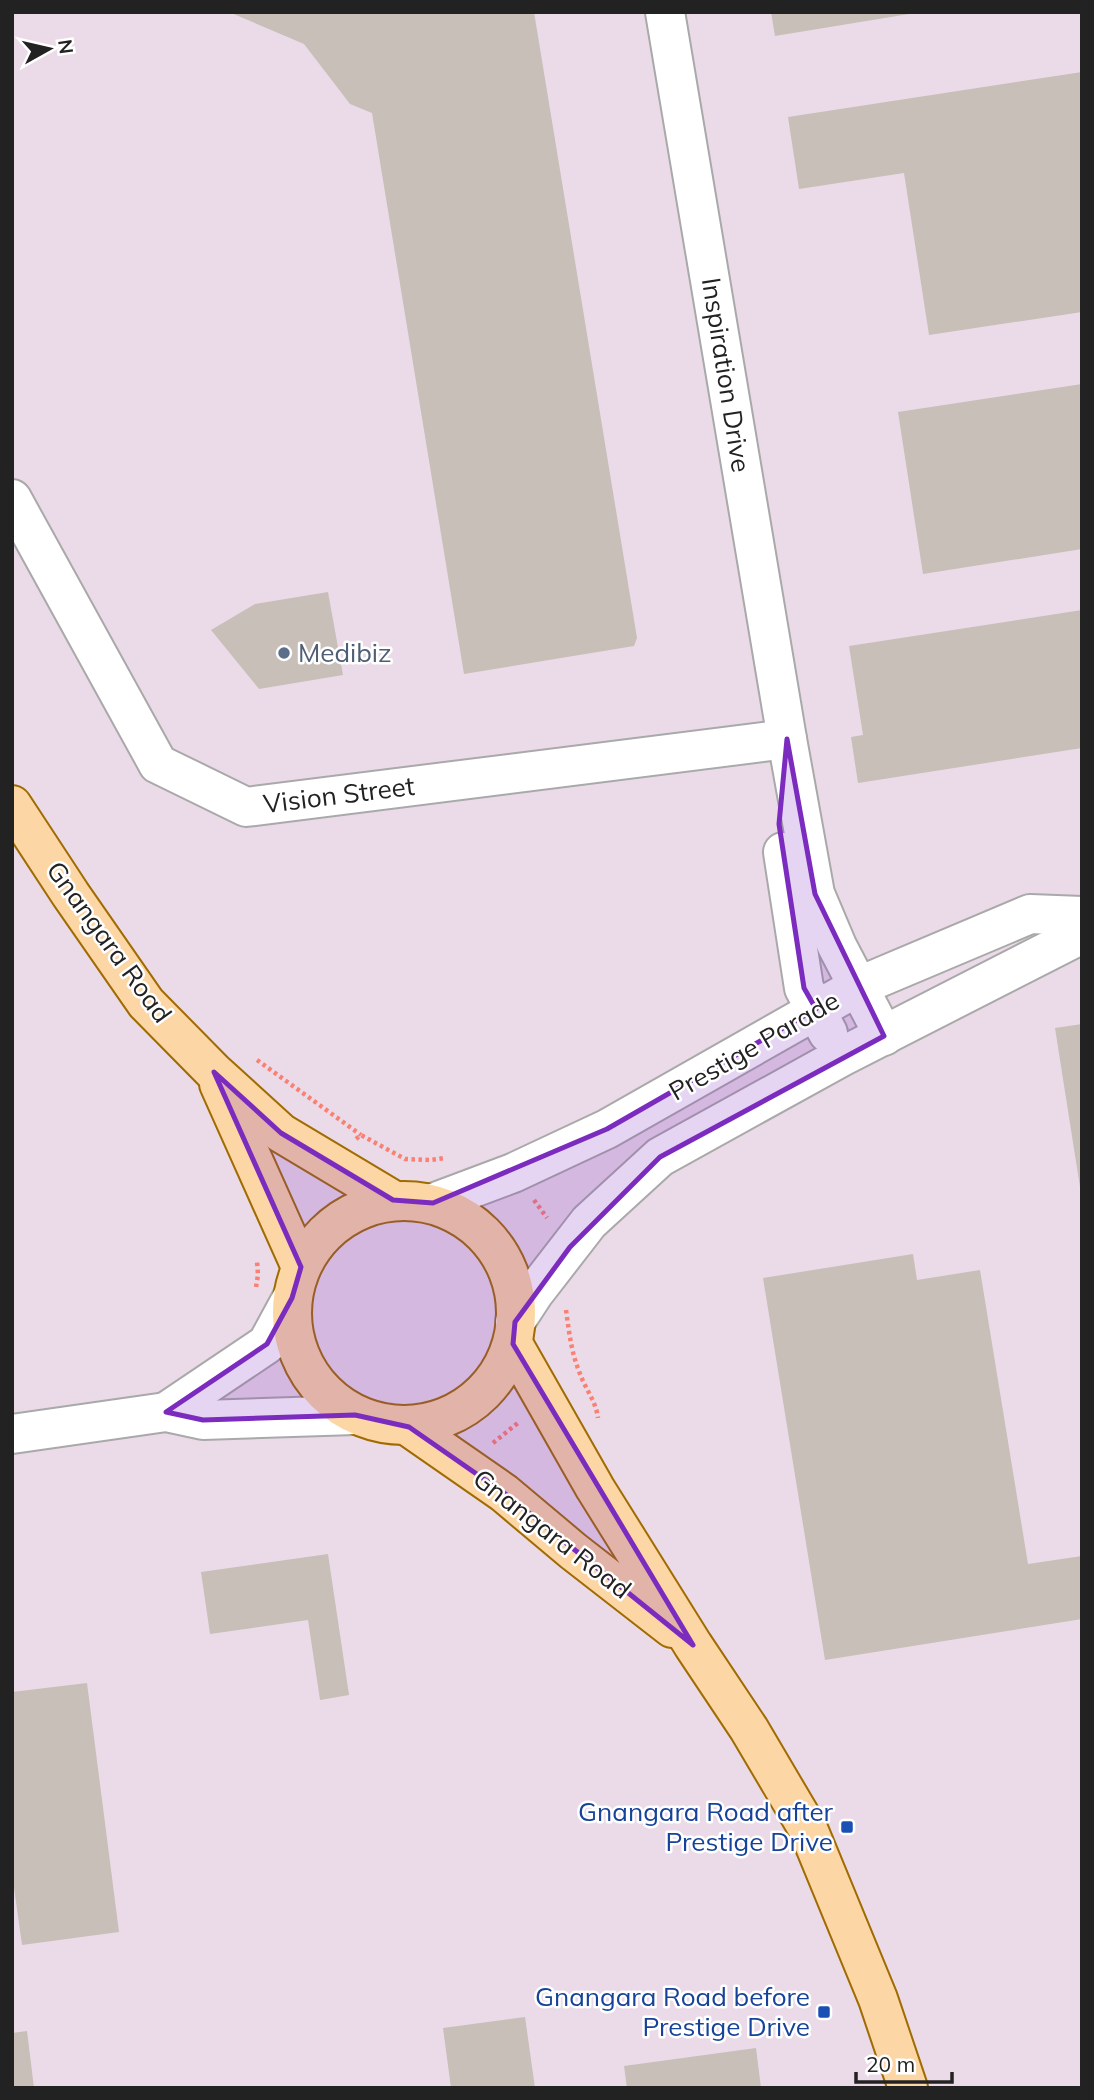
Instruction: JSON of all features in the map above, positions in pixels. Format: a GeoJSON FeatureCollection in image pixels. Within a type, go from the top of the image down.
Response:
{"type":"FeatureCollection","features":[{"type":"Feature","properties":{"kind":"main road","name":"Gnangara Road"},"geometry":{"type":"LineString","coordinates":[[12,805],[146,1003],[214,1072],[281,1133],[393,1200]]}},
{"type":"Feature","properties":{"kind":"main road","name":"Gnangara Road"},"geometry":{"type":"LineString","coordinates":[[214,1072],[297,1283]]}},
{"type":"Feature","properties":{"kind":"main road","name":"Gnangara Road"},"geometry":{"type":"LineString","coordinates":[[393,1200],[433,1203],[469,1219],[497,1248],[516,1294],[514,1333],[492,1385],[455,1415],[409,1427],[382,1424],[355,1415],[326,1395],[305,1367],[293,1333],[297,1283],[323,1234],[355,1211],[393,1200]]}},
{"type":"Feature","properties":{"kind":"main road","name":"Gnangara Road"},"geometry":{"type":"LineString","coordinates":[[514,1333],[596,1488],[693,1645],[749,1729],[808,1829],[878,1999],[908,2088]]}},
{"type":"Feature","properties":{"kind":"main road","name":"Gnangara Road"},"geometry":{"type":"LineString","coordinates":[[409,1427],[504,1493],[693,1645]]}},
{"type":"Feature","properties":{"kind":"street","name":"Inspiration Drive"},"geometry":{"type":"LineString","coordinates":[[665,12],[815,894],[857,988],[884,1036]]}},
{"type":"Feature","properties":{"kind":"street","name":"Vision Street"},"geometry":{"type":"LineString","coordinates":[[12,499],[158,764],[246,807],[787,738]]}},
{"type":"Feature","properties":{"kind":"street","name":"Inspiration Drive"},"geometry":{"type":"LineString","coordinates":[[787,738],[779,824],[793,930],[804,988],[841,1057]]}},
{"type":"Feature","properties":{"kind":"street","name":"Prestige Parade"},"geometry":{"type":"LineString","coordinates":[[433,1203],[513,1173],[607,1129],[857,988],[1030,914],[1082,916]]}},
{"type":"Feature","properties":{"kind":"street","name":"Prestige Parade"},"geometry":{"type":"LineString","coordinates":[[514,1333],[534,1293],[589,1222],[660,1157],[841,1057],[1082,934]]}},
{"type":"Feature","properties":{"kind":"street"},"geometry":{"type":"LineString","coordinates":[[583,1141],[653,1123],[692,1106],[712,1111],[727,1120]]}},
{"type":"Feature","properties":{"kind":"street"},"geometry":{"type":"LineString","coordinates":[[166,1412],[267,1344],[297,1283]]}},
{"type":"Feature","properties":{"kind":"street"},"geometry":{"type":"LineString","coordinates":[[12,1434],[166,1412],[203,1420],[355,1415]]}},
{"type":"Feature","properties":{"kind":"path"},"geometry":{"type":"LineString","coordinates":[[513,1173],[570,1247]]}},
{"type":"Feature","properties":{"kind":"path"},"geometry":{"type":"LineString","coordinates":[[254,1295],[258,1275],[257,1253]]}},
{"type":"Feature","properties":{"kind":"path"},"geometry":{"type":"LineString","coordinates":[[566,1305],[570,1343],[579,1373],[597,1410],[598,1424]]}},
{"type":"Feature","properties":{"kind":"highlighted area"},"geometry":{"type":"Polygon","coordinates":[[[787,739],[815,894],[884,1036],[660,1157],[570,1247],[515,1322],[513,1344],[693,1645],[504,1493],[409,1427],[355,1415],[203,1420],[166,1412],[267,1344],[292,1298],[301,1267],[214,1072],[281,1133],[393,1200],[433,1203],[607,1129],[816,1009],[804,988],[779,824],[787,739]]]}},
{"type":"Feature","properties":{"kind":"shaded area"},"geometry":{"type":"Polygon","coordinates":[[[12,12],[1082,12],[1082,2088],[12,2088],[12,12]]]}},
{"type":"Feature","properties":{"kind":"building"},"geometry":{"type":"Polygon","coordinates":[[[229,12],[534,12],[637,638],[634,646],[464,674],[372,113],[350,104],[304,44],[229,12]]]}},
{"type":"Feature","properties":{"kind":"building"},"geometry":{"type":"Polygon","coordinates":[[[771,12],[909,12],[909,14],[775,36],[771,12]]]}},
{"type":"Feature","properties":{"kind":"building"},"geometry":{"type":"Polygon","coordinates":[[[1082,72],[1082,312],[929,335],[904,173],[799,189],[788,117],[1082,72]]]}},
{"type":"Feature","properties":{"kind":"building"},"geometry":{"type":"Polygon","coordinates":[[[1082,384],[1082,549],[923,574],[898,412],[1082,384]]]}},
{"type":"Feature","properties":{"kind":"building","name":"Medibiz"},"geometry":{"type":"Polygon","coordinates":[[[328,592],[343,675],[259,689],[211,630],[255,604],[328,592]]]}},
{"type":"Feature","properties":{"kind":"building"},"geometry":{"type":"Polygon","coordinates":[[[1082,610],[1082,748],[858,783],[851,737],[863,735],[849,646],[1082,610]]]}},
{"type":"Feature","properties":{"kind":"building"},"geometry":{"type":"Polygon","coordinates":[[[1082,1024],[1082,1187],[1080,1187],[1055,1028],[1082,1024]]]}},
{"type":"Feature","properties":{"kind":"building"},"geometry":{"type":"Polygon","coordinates":[[[913,1254],[917,1280],[980,1270],[1028,1564],[1082,1556],[1082,1619],[825,1660],[763,1278],[913,1254]]]}},
{"type":"Feature","properties":{"kind":"building"},"geometry":{"type":"Polygon","coordinates":[[[328,1554],[349,1695],[320,1700],[308,1620],[210,1634],[201,1572],[328,1554]]]}},
{"type":"Feature","properties":{"kind":"building"},"geometry":{"type":"Polygon","coordinates":[[[87,1683],[119,1932],[22,1945],[12,1873],[12,1692],[87,1683]]]}},
{"type":"Feature","properties":{"kind":"building"},"geometry":{"type":"Polygon","coordinates":[[[525,2017],[535,2088],[451,2088],[443,2028],[525,2017]]]}},
{"type":"Feature","properties":{"kind":"building"},"geometry":{"type":"Polygon","coordinates":[[[27,2031],[34,2088],[12,2088],[12,2033],[27,2031]]]}},
{"type":"Feature","properties":{"kind":"building"},"geometry":{"type":"Polygon","coordinates":[[[756,2048],[761,2088],[627,2088],[624,2066],[756,2048]]]}},
{"type":"Feature","properties":{"kind":"place","name":"Medibiz"},"geometry":{"type":"Point","coordinates":[284,653]}},
{"type":"Feature","properties":{"kind":"place","name":"Gnangara Road after Prestige Drive"},"geometry":{"type":"Point","coordinates":[847,1827]}},
{"type":"Feature","properties":{"kind":"place","name":"Gnangara Road before Prestige Drive"},"geometry":{"type":"Point","coordinates":[824,2012]}}]}
